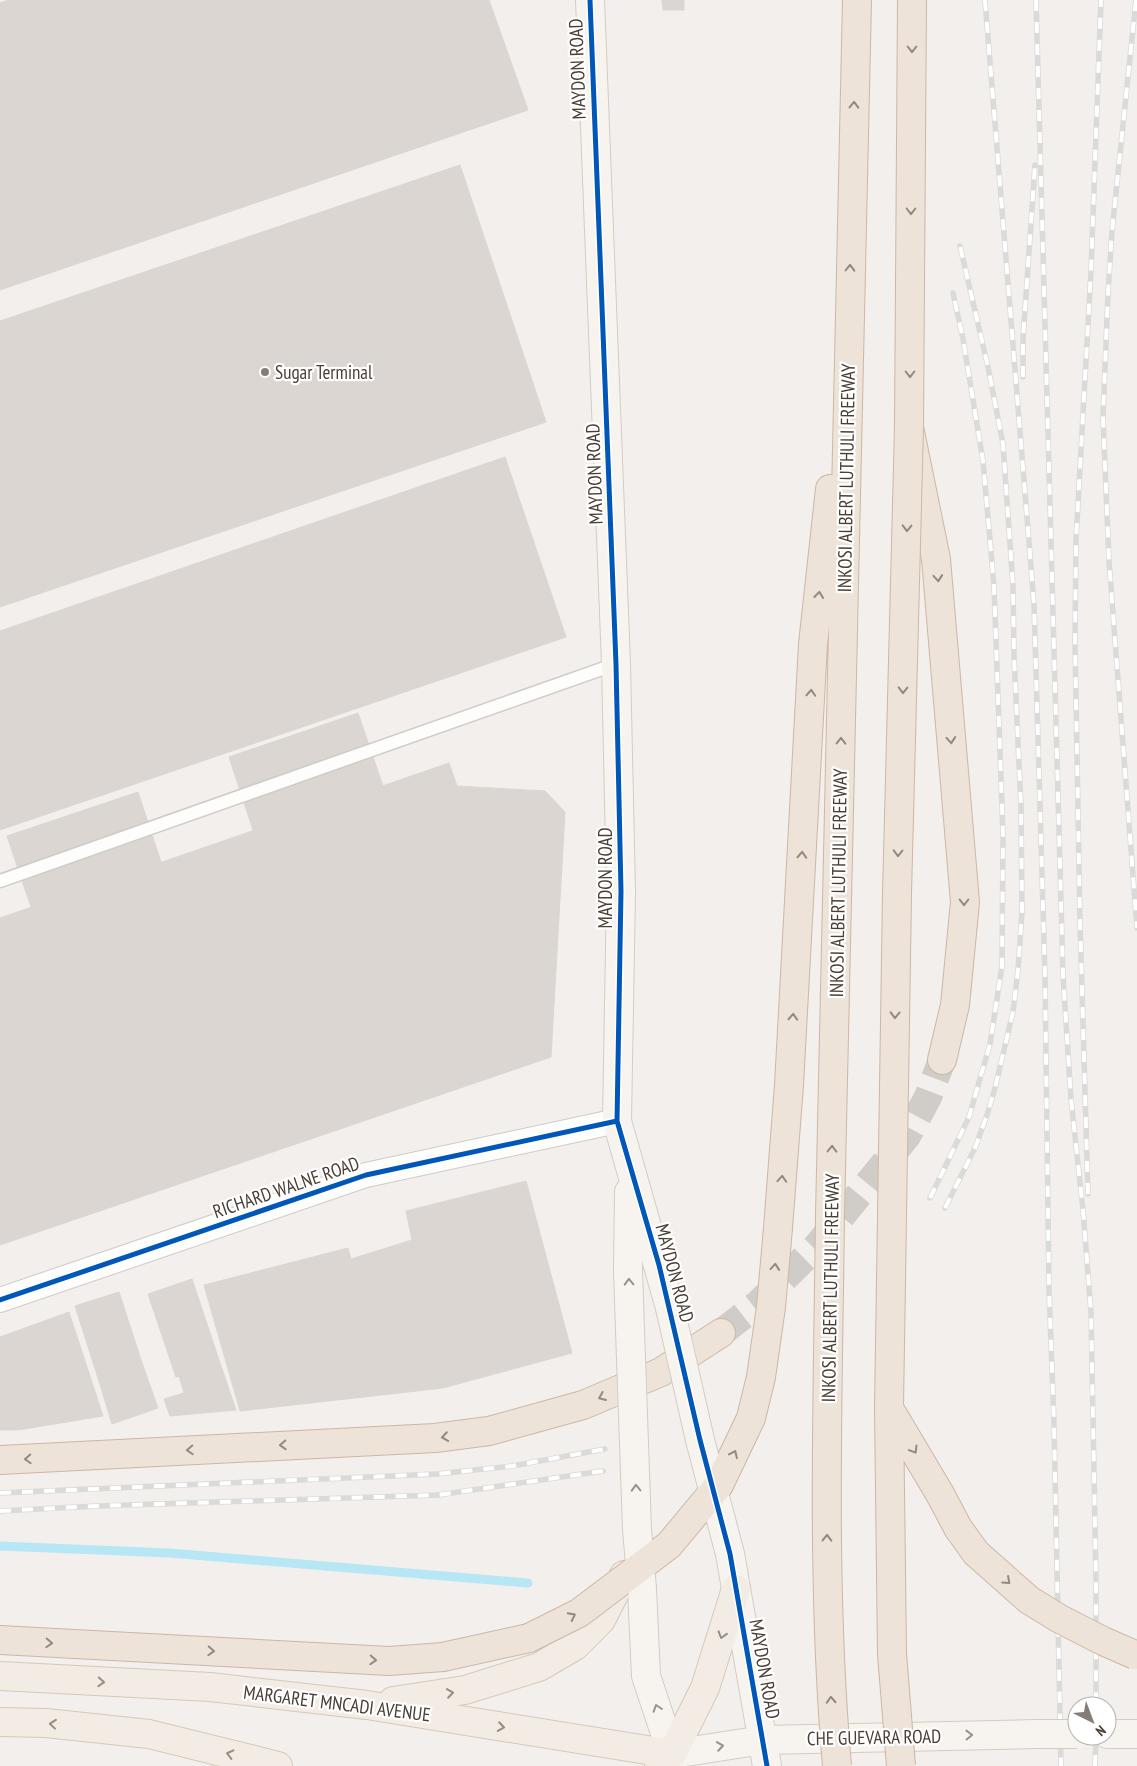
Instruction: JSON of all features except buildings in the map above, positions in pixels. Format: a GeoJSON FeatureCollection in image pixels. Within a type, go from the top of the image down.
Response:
{"type":"FeatureCollection","features":[{"type":"Feature","properties":{"kind":"highway","name":"INKOSI ALBERT LUTHULI FREEWAY"},"geometry":{"type":"LineString","coordinates":[[837,1766],[831,1703],[827,1558],[830,1215],[857,0]]}},
{"type":"Feature","properties":{"kind":"highway"},"geometry":{"type":"LineString","coordinates":[[901,1766],[892,1654],[889,1408],[897,903],[909,427],[912,0]]}},
{"type":"Feature","properties":{"kind":"highway"},"geometry":{"type":"LineString","coordinates":[[0,1640],[390,1661],[443,1657],[529,1638],[580,1612],[669,1545],[719,1485],[751,1418],[761,1377],[771,1307],[789,1085],[813,644],[849,317]]}},
{"type":"Feature","properties":{"kind":"highway"},"geometry":{"type":"LineString","coordinates":[[909,427],[936,559],[965,902],[955,1005],[942,1060]]}},
{"type":"Feature","properties":{"kind":"highway"},"geometry":{"type":"LineString","coordinates":[[0,1460],[435,1438],[489,1431],[583,1405],[661,1372],[722,1333]]}},
{"type":"Feature","properties":{"kind":"highway"},"geometry":{"type":"LineString","coordinates":[[889,1408],[958,1528],[976,1553],[1029,1600],[1060,1619],[1137,1655]]}},
{"type":"Feature","properties":{"kind":"main road"},"geometry":{"type":"LineString","coordinates":[[367,1705],[473,1688],[539,1667],[575,1646],[601,1620],[622,1580],[637,1530]]}},
{"type":"Feature","properties":{"kind":"main road"},"geometry":{"type":"LineString","coordinates":[[668,1762],[705,1688],[736,1589]]}},
{"type":"Feature","properties":{"kind":"main road","name":"MARGARET MNCADI AVENUE"},"geometry":{"type":"LineString","coordinates":[[0,1676],[210,1688],[367,1705],[668,1762]]}},
{"type":"Feature","properties":{"kind":"main road"},"geometry":{"type":"LineString","coordinates":[[0,1722],[46,1723],[149,1734],[278,1766]]}},
{"type":"Feature","properties":{"kind":"street","name":"MAYDON ROAD"},"geometry":{"type":"LineString","coordinates":[[590,0],[616,664],[621,891],[617,1121],[670,1308],[700,1440],[730,1554],[765,1753]]}},
{"type":"Feature","properties":{"kind":"street","name":"RICHARD WALNE ROAD"},"geometry":{"type":"LineString","coordinates":[[0,1300],[366,1175],[617,1121]]}},
{"type":"Feature","properties":{"kind":"street","name":"MAYDON ROAD"},"geometry":{"type":"LineString","coordinates":[[630,1165],[628,1271],[637,1530],[646,1676],[668,1762]]}},
{"type":"Feature","properties":{"kind":"street","name":"CHE GUEVARA ROAD"},"geometry":{"type":"LineString","coordinates":[[668,1762],[765,1753],[1037,1734],[1067,1734]]}},
{"type":"Feature","properties":{"kind":"street"},"geometry":{"type":"LineString","coordinates":[[1117,1734],[1137,1734]]}},
{"type":"Feature","properties":{"kind":"lane"},"geometry":{"type":"LineString","coordinates":[[0,881],[616,664]]}},
{"type":"Feature","properties":{"kind":"waterway"},"geometry":{"type":"LineString","coordinates":[[0,1546],[170,1553],[528,1583]]}},
{"type":"Feature","properties":{"kind":"tunnel"},"geometry":{"type":"LineString","coordinates":[[721,1333],[758,1304],[817,1246],[907,1136],[928,1097],[942,1060]]}},
{"type":"Feature","properties":{"kind":"railway"},"geometry":{"type":"LineString","coordinates":[[985,0],[1034,604],[1045,976],[1049,1289],[1054,1423],[1061,1766]]}},
{"type":"Feature","properties":{"kind":"railway"},"geometry":{"type":"LineString","coordinates":[[1036,0],[1063,975],[1071,1099],[1083,1210],[1091,1312],[1096,1696]]}},
{"type":"Feature","properties":{"kind":"railway"},"geometry":{"type":"LineString","coordinates":[[1088,1194],[1080,922],[1075,643],[1076,540],[1091,271],[1101,0]]}},
{"type":"Feature","properties":{"kind":"railway"},"geometry":{"type":"LineString","coordinates":[[1136,0],[1112,231],[1103,417],[1109,561],[1137,928]]}},
{"type":"Feature","properties":{"kind":"railway"},"geometry":{"type":"LineString","coordinates":[[1023,377],[1023,339],[1035,165]]}},
{"type":"Feature","properties":{"kind":"railway"},"geometry":{"type":"LineString","coordinates":[[945,1208],[975,1148],[995,1088],[1013,1012],[1022,912],[1021,806],[1014,656],[1013,586],[1003,444],[988,367],[960,246]]}},
{"type":"Feature","properties":{"kind":"railway"},"geometry":{"type":"LineString","coordinates":[[930,1198],[969,1117],[990,1044],[1002,966],[1003,835],[994,586],[983,461],[963,339],[953,293]]}},
{"type":"Feature","properties":{"kind":"railway"},"geometry":{"type":"LineString","coordinates":[[0,1493],[437,1474],[512,1466],[605,1449]]}},
{"type":"Feature","properties":{"kind":"railway"},"geometry":{"type":"LineString","coordinates":[[0,1511],[438,1495],[603,1471]]}},
{"type":"Feature","properties":{"kind":"railway"},"geometry":{"type":"LineString","coordinates":[[1095,1766],[1096,1746]]}},
{"type":"Feature","properties":{"kind":"cycle path"},"geometry":{"type":"LineString","coordinates":[[590,0],[616,664],[621,891],[617,1121],[659,1265],[700,1440],[730,1554],[767,1766]]}},
{"type":"Feature","properties":{"kind":"cycle path"},"geometry":{"type":"LineString","coordinates":[[0,1300],[366,1175],[617,1121]]}},
{"type":"Feature","properties":{"kind":"place","name":"Sugar Terminal"},"geometry":{"type":"Point","coordinates":[265,372]}}]}
